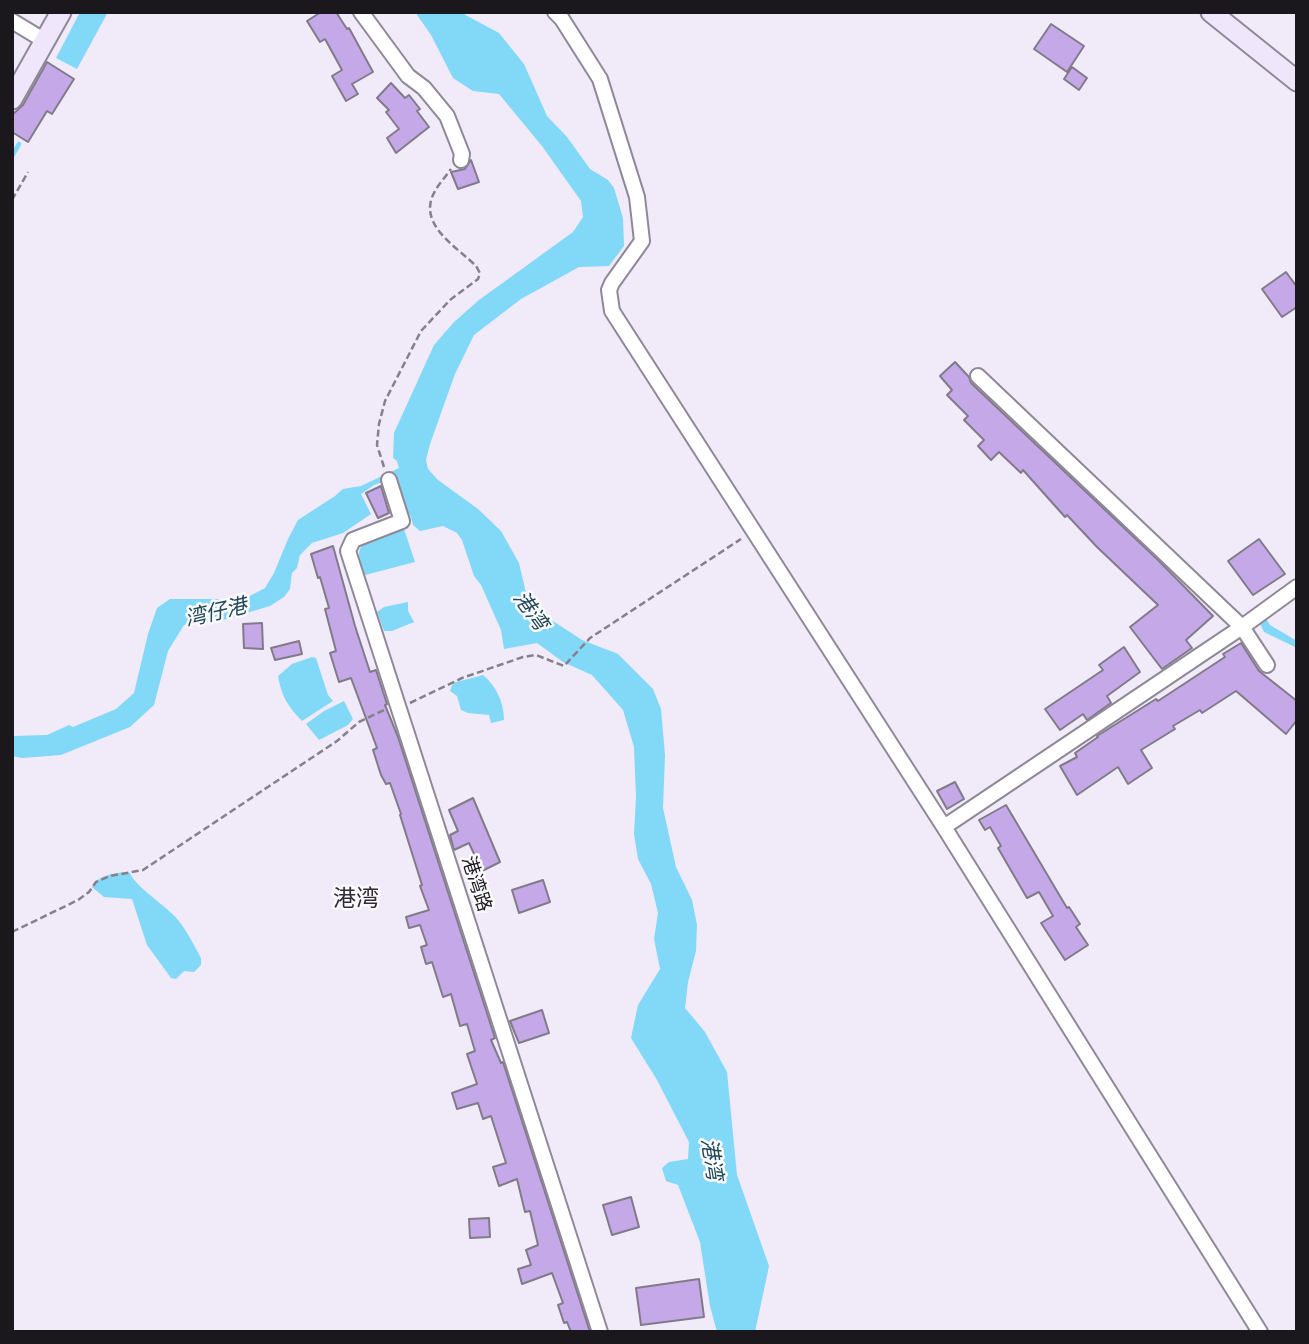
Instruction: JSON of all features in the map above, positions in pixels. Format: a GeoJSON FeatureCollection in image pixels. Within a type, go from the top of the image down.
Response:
{"type":"FeatureCollection","features":[{"type":"Feature","properties":{"kind":"street"},"geometry":{"type":"LineString","coordinates":[[12,99],[61,12]]}},
{"type":"Feature","properties":{"kind":"street"},"geometry":{"type":"LineString","coordinates":[[361,12],[408,76],[425,88],[447,116],[462,153],[461,160]]}},
{"type":"Feature","properties":{"kind":"street"},"geometry":{"type":"LineString","coordinates":[[555,12],[600,79],[637,197],[642,241],[612,283],[609,290],[612,311],[944,827],[1260,1332]]}},
{"type":"Feature","properties":{"kind":"street"},"geometry":{"type":"LineString","coordinates":[[1211,12],[1297,81]]}},
{"type":"Feature","properties":{"kind":"street"},"geometry":{"type":"LineString","coordinates":[[12,21],[45,41]]}},
{"type":"Feature","properties":{"kind":"street"},"geometry":{"type":"LineString","coordinates":[[978,376],[1242,627],[1267,665]]}},
{"type":"Feature","properties":{"kind":"street","name":"港湾路"},"geometry":{"type":"LineString","coordinates":[[389,480],[402,521],[353,540],[348,551],[600,1332]]}},
{"type":"Feature","properties":{"kind":"street"},"geometry":{"type":"LineString","coordinates":[[944,827],[1242,627],[1297,587]]}},
{"type":"Feature","properties":{"kind":"path"},"geometry":{"type":"LineString","coordinates":[[389,480],[377,445],[385,401],[421,331],[450,300],[478,279],[480,273],[438,230],[431,219],[429,209],[433,193],[461,160]]}},
{"type":"Feature","properties":{"kind":"path"},"geometry":{"type":"LineString","coordinates":[[12,200],[28,172]]}},
{"type":"Feature","properties":{"kind":"path"},"geometry":{"type":"LineString","coordinates":[[12,932],[78,900],[89,892],[96,882],[110,876],[143,870],[337,741],[359,722],[388,708],[400,708],[462,678],[523,657],[536,655],[564,666],[590,638],[754,531]]}},
{"type":"Feature","properties":{"kind":"water"},"geometry":{"type":"Polygon","coordinates":[[[80,12],[108,12],[77,69],[56,58],[80,12]]]}},
{"type":"Feature","properties":{"kind":"water","name":"湾仔港"},"geometry":{"type":"Polygon","coordinates":[[[415,12],[460,12],[499,33],[524,64],[547,116],[567,137],[590,169],[608,180],[614,188],[623,218],[624,246],[609,266],[579,267],[521,299],[474,335],[455,374],[426,460],[428,469],[438,480],[478,509],[501,531],[519,563],[526,593],[536,610],[582,640],[618,654],[653,689],[661,709],[665,755],[663,808],[676,867],[692,900],[697,925],[696,951],[685,1008],[705,1032],[727,1072],[737,1175],[769,1266],[755,1332],[717,1332],[700,1242],[678,1185],[666,1181],[662,1168],[669,1162],[688,1159],[689,1142],[657,1080],[631,1038],[638,1005],[660,969],[654,939],[658,913],[651,884],[638,859],[634,834],[634,747],[623,710],[592,675],[563,662],[537,643],[504,649],[501,630],[481,585],[474,576],[462,540],[457,533],[443,526],[420,531],[413,525],[389,480],[374,485],[361,494],[371,514],[343,533],[312,543],[300,555],[297,568],[292,573],[290,589],[284,597],[270,606],[223,620],[184,625],[168,651],[154,705],[130,727],[61,755],[22,758],[12,756],[12,736],[47,735],[69,725],[73,727],[116,709],[134,693],[157,608],[170,599],[244,599],[265,588],[298,520],[343,489],[361,486],[399,468],[393,458],[394,433],[434,345],[454,322],[479,300],[573,232],[583,217],[581,201],[542,146],[499,94],[473,91],[453,78],[431,35],[415,12]]]}},
{"type":"Feature","properties":{"kind":"water"},"geometry":{"type":"Polygon","coordinates":[[[404,529],[415,562],[365,575],[359,557],[362,545],[366,541],[404,529]]]}},
{"type":"Feature","properties":{"kind":"water"},"geometry":{"type":"Polygon","coordinates":[[[408,602],[408,611],[414,622],[392,631],[384,631],[377,612],[384,607],[408,602]]]}},
{"type":"Feature","properties":{"kind":"water"},"geometry":{"type":"Polygon","coordinates":[[[1265,617],[1270,625],[1297,641],[1297,648],[1264,632],[1258,619],[1265,617]]]}},
{"type":"Feature","properties":{"kind":"water"},"geometry":{"type":"Polygon","coordinates":[[[316,658],[328,695],[333,701],[302,721],[286,700],[278,676],[292,664],[316,658]]]}},
{"type":"Feature","properties":{"kind":"water"},"geometry":{"type":"Polygon","coordinates":[[[483,675],[498,695],[504,720],[491,723],[489,715],[461,710],[457,696],[450,691],[453,683],[483,675]]]}},
{"type":"Feature","properties":{"kind":"water"},"geometry":{"type":"Polygon","coordinates":[[[344,701],[353,719],[348,725],[319,740],[306,724],[344,701]]]}},
{"type":"Feature","properties":{"kind":"water"},"geometry":{"type":"Polygon","coordinates":[[[127,872],[173,915],[184,929],[201,958],[201,965],[194,972],[184,971],[176,979],[171,978],[147,945],[132,899],[104,897],[92,887],[102,877],[127,872]]]}},
{"type":"Feature","properties":{"kind":"building"},"geometry":{"type":"Polygon","coordinates":[[[321,12],[336,12],[347,29],[349,28],[373,72],[352,84],[358,94],[346,101],[332,76],[342,70],[325,39],[320,42],[307,21],[321,12]]]}},
{"type":"Feature","properties":{"kind":"building"},"geometry":{"type":"Polygon","coordinates":[[[1051,24],[1084,46],[1067,72],[1034,49],[1051,24]]]}},
{"type":"Feature","properties":{"kind":"building"},"geometry":{"type":"Polygon","coordinates":[[[47,62],[74,79],[52,114],[47,111],[28,142],[12,132],[12,115],[23,105],[47,62]]]}},
{"type":"Feature","properties":{"kind":"building"},"geometry":{"type":"Polygon","coordinates":[[[1072,67],[1087,78],[1079,90],[1064,79],[1072,67]]]}},
{"type":"Feature","properties":{"kind":"building"},"geometry":{"type":"Polygon","coordinates":[[[391,83],[405,98],[409,95],[429,127],[396,153],[387,138],[399,129],[386,112],[389,110],[377,98],[391,83]]]}},
{"type":"Feature","properties":{"kind":"building"},"geometry":{"type":"Polygon","coordinates":[[[471,160],[479,182],[458,189],[451,172],[465,169],[471,160]]]}},
{"type":"Feature","properties":{"kind":"building"},"geometry":{"type":"Polygon","coordinates":[[[1286,272],[1297,287],[1297,307],[1282,317],[1262,289],[1286,272]]]}},
{"type":"Feature","properties":{"kind":"building"},"geometry":{"type":"Polygon","coordinates":[[[955,362],[971,383],[1158,560],[1213,616],[1186,640],[1192,648],[1162,669],[1130,627],[1158,605],[1067,515],[1065,517],[1023,470],[1021,473],[999,452],[991,460],[978,446],[984,440],[964,420],[968,416],[947,395],[952,390],[940,376],[955,362]]]}},
{"type":"Feature","properties":{"kind":"building"},"geometry":{"type":"Polygon","coordinates":[[[381,486],[389,513],[378,518],[366,493],[381,486]]]}},
{"type":"Feature","properties":{"kind":"building"},"geometry":{"type":"Polygon","coordinates":[[[1259,539],[1285,574],[1253,595],[1228,561],[1259,539]]]}},
{"type":"Feature","properties":{"kind":"building"},"geometry":{"type":"Polygon","coordinates":[[[333,546],[370,672],[376,670],[387,704],[385,705],[398,737],[495,1038],[491,1040],[501,1063],[503,1062],[590,1332],[571,1332],[567,1322],[564,1323],[558,1305],[563,1303],[552,1273],[522,1284],[518,1269],[531,1265],[526,1250],[538,1245],[530,1211],[525,1212],[517,1179],[499,1186],[493,1167],[506,1163],[491,1116],[483,1119],[478,1103],[457,1109],[452,1093],[477,1084],[467,1054],[475,1051],[467,1024],[460,1026],[451,994],[443,997],[432,962],[426,964],[421,947],[427,945],[420,925],[409,928],[406,917],[429,910],[420,886],[422,885],[401,814],[390,783],[386,784],[381,775],[373,750],[377,748],[351,678],[339,682],[330,653],[336,651],[325,609],[329,608],[311,554],[333,546]]]}},
{"type":"Feature","properties":{"kind":"building"},"geometry":{"type":"Polygon","coordinates":[[[262,623],[263,649],[244,648],[243,624],[262,623]]]}},
{"type":"Feature","properties":{"kind":"building"},"geometry":{"type":"Polygon","coordinates":[[[299,641],[302,654],[275,660],[271,648],[299,641]]]}},
{"type":"Feature","properties":{"kind":"building"},"geometry":{"type":"Polygon","coordinates":[[[1241,643],[1259,671],[1297,701],[1297,720],[1286,734],[1236,691],[1202,713],[1200,710],[1173,726],[1175,729],[1141,750],[1152,768],[1128,784],[1118,767],[1077,795],[1060,766],[1077,757],[1075,753],[1097,736],[1156,699],[1158,701],[1225,657],[1223,654],[1241,643]]]}},
{"type":"Feature","properties":{"kind":"building"},"geometry":{"type":"Polygon","coordinates":[[[1124,647],[1140,672],[1107,696],[1111,703],[1087,720],[1083,714],[1060,730],[1045,709],[1103,670],[1099,665],[1124,647]]]}},
{"type":"Feature","properties":{"kind":"building"},"geometry":{"type":"Polygon","coordinates":[[[955,782],[964,799],[947,809],[937,791],[955,782]]]}},
{"type":"Feature","properties":{"kind":"building"},"geometry":{"type":"Polygon","coordinates":[[[473,798],[500,862],[482,871],[469,843],[454,850],[450,835],[458,831],[449,810],[473,798]]]}},
{"type":"Feature","properties":{"kind":"building"},"geometry":{"type":"Polygon","coordinates":[[[1006,805],[1067,908],[1069,907],[1080,924],[1076,927],[1088,945],[1065,960],[1041,923],[1053,916],[1039,892],[1027,898],[998,848],[1001,846],[990,827],[985,830],[979,820],[1006,805]]]}},
{"type":"Feature","properties":{"kind":"building"},"geometry":{"type":"Polygon","coordinates":[[[543,880],[550,902],[519,913],[512,890],[543,880]]]}},
{"type":"Feature","properties":{"kind":"building"},"geometry":{"type":"Polygon","coordinates":[[[542,1010],[549,1033],[519,1043],[510,1021],[542,1010]]]}},
{"type":"Feature","properties":{"kind":"building"},"geometry":{"type":"Polygon","coordinates":[[[631,1197],[639,1227],[612,1235],[603,1205],[631,1197]]]}},
{"type":"Feature","properties":{"kind":"building"},"geometry":{"type":"Polygon","coordinates":[[[489,1218],[490,1237],[470,1238],[469,1219],[489,1218]]]}},
{"type":"Feature","properties":{"kind":"building"},"geometry":{"type":"Polygon","coordinates":[[[699,1279],[704,1317],[641,1325],[636,1288],[699,1279]]]}},
{"type":"Feature","properties":{"kind":"waterway"},"geometry":{"type":"LineString","coordinates":[[12,156],[19,144]]}},
{"type":"Feature","properties":{"kind":"district","name":"港湾"},"geometry":{"type":"Point","coordinates":[356,899]}}]}
